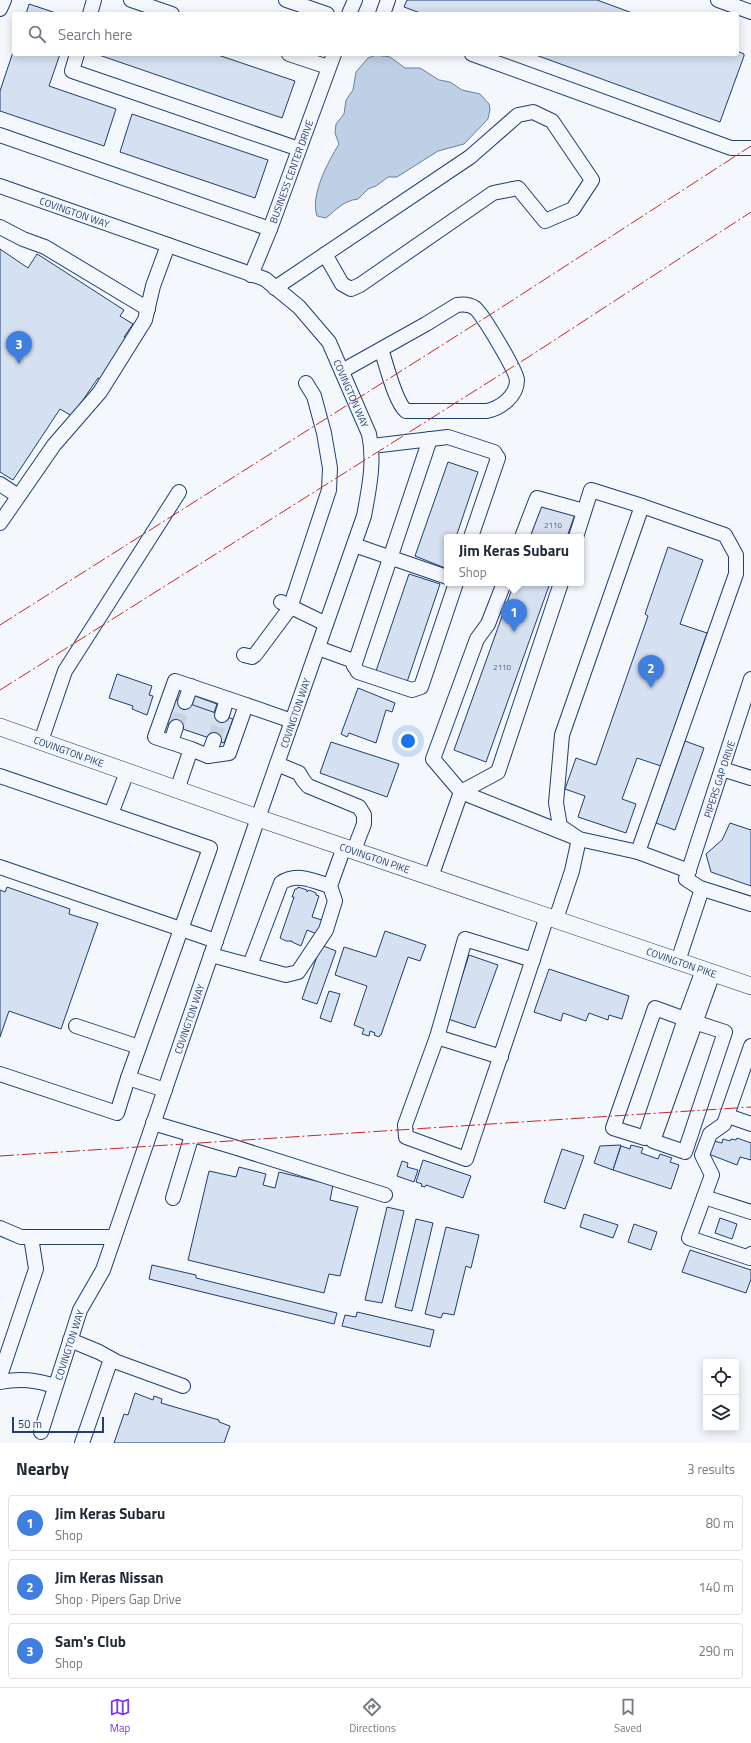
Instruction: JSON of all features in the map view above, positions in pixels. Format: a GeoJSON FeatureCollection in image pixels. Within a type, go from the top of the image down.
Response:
{"type":"FeatureCollection","features":[{"type":"Feature","properties":{"kind":"main road","name":"COVINGTON PIKE"},"geometry":{"type":"LineString","coordinates":[[0,727],[258,818],[751,986]]}},
{"type":"Feature","properties":{"kind":"street"},"geometry":{"type":"LineString","coordinates":[[0,9],[4,0]]}},
{"type":"Feature","properties":{"kind":"street"},"geometry":{"type":"LineString","coordinates":[[91,12],[94,0]]}},
{"type":"Feature","properties":{"kind":"street"},"geometry":{"type":"LineString","coordinates":[[131,0],[166,12]]}},
{"type":"Feature","properties":{"kind":"street"},"geometry":{"type":"LineString","coordinates":[[286,0],[321,12]]}},
{"type":"Feature","properties":{"kind":"street"},"geometry":{"type":"LineString","coordinates":[[350,12],[355,0]]}},
{"type":"Feature","properties":{"kind":"street"},"geometry":{"type":"LineString","coordinates":[[383,12],[388,0]]}},
{"type":"Feature","properties":{"kind":"street"},"geometry":{"type":"LineString","coordinates":[[718,0],[751,12]]}},
{"type":"Feature","properties":{"kind":"street"},"geometry":{"type":"LineString","coordinates":[[76,56],[72,71],[299,149]]}},
{"type":"Feature","properties":{"kind":"street"},"geometry":{"type":"LineString","coordinates":[[295,56],[328,67]]}},
{"type":"Feature","properties":{"kind":"street","name":"BUSINESS CENTER DRIVE"},"geometry":{"type":"LineString","coordinates":[[251,275],[270,229],[333,56]]}},
{"type":"Feature","properties":{"kind":"street"},"geometry":{"type":"LineString","coordinates":[[478,56],[731,148],[751,148]]}},
{"type":"Feature","properties":{"kind":"street"},"geometry":{"type":"LineString","coordinates":[[275,288],[325,254],[470,157],[518,115],[533,112],[552,121],[592,180],[573,209],[545,221],[518,188],[492,192],[360,285],[351,289],[342,284],[325,254]]}},
{"type":"Feature","properties":{"kind":"street"},"geometry":{"type":"LineString","coordinates":[[0,135],[270,229]]}},
{"type":"Feature","properties":{"kind":"street","name":"COVINGTON WAY"},"geometry":{"type":"LineString","coordinates":[[0,186],[264,279],[298,307],[329,342],[369,434],[372,446],[372,471],[364,516],[258,818],[103,1270],[80,1310],[41,1432]]}},
{"type":"Feature","properties":{"kind":"street"},"geometry":{"type":"LineString","coordinates":[[0,227],[23,239],[45,247],[148,309]]}},
{"type":"Feature","properties":{"kind":"street"},"geometry":{"type":"LineString","coordinates":[[0,523],[54,445],[100,392],[145,320],[156,278],[168,245]]}},
{"type":"Feature","properties":{"kind":"street"},"geometry":{"type":"LineString","coordinates":[[342,371],[457,305],[469,305],[478,311],[495,337],[516,377],[516,386],[511,396],[497,409],[487,411],[406,411],[401,408],[397,399],[381,349]]}},
{"type":"Feature","properties":{"kind":"street"},"geometry":{"type":"LineString","coordinates":[[244,655],[252,657],[255,655],[285,605],[329,490],[330,468],[324,432],[314,396],[306,383]]}},
{"type":"Feature","properties":{"kind":"street"},"geometry":{"type":"LineString","coordinates":[[372,446],[448,437],[494,452],[498,458],[472,534]]}},
{"type":"Feature","properties":{"kind":"street"},"geometry":{"type":"LineString","coordinates":[[354,666],[430,440]]}},
{"type":"Feature","properties":{"kind":"street"},"geometry":{"type":"LineString","coordinates":[[0,484],[18,496]]}},
{"type":"Feature","properties":{"kind":"street"},"geometry":{"type":"LineString","coordinates":[[577,534],[591,490],[642,506],[725,536],[736,555],[736,574],[638,852]]}},
{"type":"Feature","properties":{"kind":"street"},"geometry":{"type":"LineString","coordinates":[[41,742],[65,671],[179,492]]}},
{"type":"Feature","properties":{"kind":"street"},"geometry":{"type":"LineString","coordinates":[[523,534],[537,498],[584,511]]}},
{"type":"Feature","properties":{"kind":"street"},"geometry":{"type":"LineString","coordinates":[[579,839],[560,826],[556,803],[562,735],[642,506]]}},
{"type":"Feature","properties":{"kind":"street"},"geometry":{"type":"LineString","coordinates":[[354,545],[444,576]]}},
{"type":"Feature","properties":{"kind":"street"},"geometry":{"type":"LineString","coordinates":[[318,648],[351,660],[358,672],[412,690],[420,687],[455,586]]}},
{"type":"Feature","properties":{"kind":"street"},"geometry":{"type":"LineString","coordinates":[[503,586],[488,624],[477,639],[433,759],[461,792],[579,839],[638,852],[688,875],[702,889],[751,904]]}},
{"type":"Feature","properties":{"kind":"street"},"geometry":{"type":"LineString","coordinates":[[431,876],[461,792],[498,772],[560,586]]}},
{"type":"Feature","properties":{"kind":"street"},"geometry":{"type":"LineString","coordinates":[[285,605],[326,624]]}},
{"type":"Feature","properties":{"kind":"street","name":"PIPERS GAP DRIVE"},"geometry":{"type":"LineString","coordinates":[[688,875],[722,769],[748,696],[751,679]]}},
{"type":"Feature","properties":{"kind":"street"},"geometry":{"type":"LineString","coordinates":[[246,705],[229,753],[208,756],[155,737],[175,681],[191,686],[227,699],[246,705],[292,721]]}},
{"type":"Feature","properties":{"kind":"street"},"geometry":{"type":"LineString","coordinates":[[185,702],[191,686]]}},
{"type":"Feature","properties":{"kind":"street"},"geometry":{"type":"LineString","coordinates":[[222,715],[227,699]]}},
{"type":"Feature","properties":{"kind":"street"},"geometry":{"type":"LineString","coordinates":[[171,742],[176,727]]}},
{"type":"Feature","properties":{"kind":"street"},"geometry":{"type":"LineString","coordinates":[[208,756],[214,740]]}},
{"type":"Feature","properties":{"kind":"street"},"geometry":{"type":"LineString","coordinates":[[177,790],[191,749]]}},
{"type":"Feature","properties":{"kind":"street"},"geometry":{"type":"LineString","coordinates":[[211,955],[286,975],[298,972],[326,930],[335,901],[330,886],[364,824],[364,815],[359,807],[308,786],[299,773],[277,764]]}},
{"type":"Feature","properties":{"kind":"street"},"geometry":{"type":"LineString","coordinates":[[722,769],[751,778]]}},
{"type":"Feature","properties":{"kind":"street"},"geometry":{"type":"LineString","coordinates":[[111,814],[127,772]]}},
{"type":"Feature","properties":{"kind":"street"},"geometry":{"type":"LineString","coordinates":[[0,776],[210,848],[128,1078],[117,1113],[0,1074]]}},
{"type":"Feature","properties":{"kind":"street"},"geometry":{"type":"LineString","coordinates":[[533,960],[464,939],[437,1036],[405,1125],[406,1137],[466,1159],[533,960],[572,871],[579,839]]}},
{"type":"Feature","properties":{"kind":"street"},"geometry":{"type":"LineString","coordinates":[[0,867],[216,942]]}},
{"type":"Feature","properties":{"kind":"street"},"geometry":{"type":"LineString","coordinates":[[250,966],[281,883],[288,878],[296,877],[330,886]]}},
{"type":"Feature","properties":{"kind":"street"},"geometry":{"type":"LineString","coordinates":[[678,961],[702,889]]}},
{"type":"Feature","properties":{"kind":"street"},"geometry":{"type":"LineString","coordinates":[[649,1140],[708,971]]}},
{"type":"Feature","properties":{"kind":"street"},"geometry":{"type":"LineString","coordinates":[[655,1008],[725,1032],[685,1152],[649,1140],[613,1128],[655,1008]]}},
{"type":"Feature","properties":{"kind":"street"},"geometry":{"type":"LineString","coordinates":[[76,1026],[139,1047]]}},
{"type":"Feature","properties":{"kind":"street"},"geometry":{"type":"LineString","coordinates":[[437,1036],[501,1057]]}},
{"type":"Feature","properties":{"kind":"street"},"geometry":{"type":"LineString","coordinates":[[751,1046],[728,1116],[724,1124],[710,1134],[702,1155],[712,1175],[689,1238],[750,1258],[751,1254]]}},
{"type":"Feature","properties":{"kind":"street"},"geometry":{"type":"LineString","coordinates":[[128,1078],[165,1090]]}},
{"type":"Feature","properties":{"kind":"street"},"geometry":{"type":"LineString","coordinates":[[728,1116],[751,1123]]}},
{"type":"Feature","properties":{"kind":"street"},"geometry":{"type":"LineString","coordinates":[[153,1124],[385,1195]]}},
{"type":"Feature","properties":{"kind":"street"},"geometry":{"type":"LineString","coordinates":[[173,1198],[192,1135]]}},
{"type":"Feature","properties":{"kind":"street"},"geometry":{"type":"LineString","coordinates":[[704,1197],[751,1212]]}},
{"type":"Feature","properties":{"kind":"street"},"geometry":{"type":"LineString","coordinates":[[0,1228],[21,1237],[114,1237]]}},
{"type":"Feature","properties":{"kind":"street"},"geometry":{"type":"LineString","coordinates":[[0,1376],[36,1269],[31,1237]]}},
{"type":"Feature","properties":{"kind":"street"},"geometry":{"type":"LineString","coordinates":[[70,1340],[99,1352],[111,1359],[183,1386]]}},
{"type":"Feature","properties":{"kind":"street"},"geometry":{"type":"LineString","coordinates":[[82,1443],[111,1359]]}},
{"type":"Feature","properties":{"kind":"street"},"geometry":{"type":"LineString","coordinates":[[0,1382],[18,1379],[37,1381],[55,1386]]}},
{"type":"Feature","properties":{"kind":"water"},"geometry":{"type":"Polygon","coordinates":[[[373,56],[390,57],[405,68],[420,68],[439,80],[450,82],[462,90],[480,94],[489,104],[490,109],[488,119],[464,144],[438,151],[397,177],[388,177],[376,186],[368,189],[358,199],[340,206],[326,218],[317,216],[315,208],[316,198],[321,179],[339,144],[335,133],[336,124],[344,114],[346,100],[353,90],[356,72],[368,58],[373,56]]]}},
{"type":"Feature","properties":{"kind":"building"},"geometry":{"type":"Polygon","coordinates":[[[407,0],[597,0],[630,12],[418,12],[404,7],[407,0]]]}},
{"type":"Feature","properties":{"kind":"building"},"geometry":{"type":"Polygon","coordinates":[[[29,4],[53,12],[27,12],[29,4]]]}},
{"type":"Feature","properties":{"kind":"building"},"geometry":{"type":"Polygon","coordinates":[[[739,52],[744,54],[744,56],[720,122],[538,56],[739,56],[739,52]]]}},
{"type":"Feature","properties":{"kind":"building"},"geometry":{"type":"Polygon","coordinates":[[[12,55],[59,56],[49,86],[116,109],[104,146],[0,111],[0,91],[12,55]]]}},
{"type":"Feature","properties":{"kind":"building"},"geometry":{"type":"Polygon","coordinates":[[[102,56],[221,56],[295,81],[282,118],[102,56]]]}},
{"type":"Feature","properties":{"kind":"building"},"geometry":{"type":"Polygon","coordinates":[[[132,114],[268,160],[255,198],[120,152],[132,114]]]}},
{"type":"Feature","properties":{"kind":"building"},"geometry":{"type":"Polygon","coordinates":[[[0,249],[28,268],[37,254],[124,310],[120,316],[133,324],[124,337],[127,339],[100,379],[98,378],[72,416],[60,409],[13,480],[0,472],[0,249]]]}},
{"type":"Feature","properties":{"kind":"building"},"geometry":{"type":"Polygon","coordinates":[[[448,462],[478,472],[457,534],[444,534],[444,568],[415,556],[448,462]]]}},
{"type":"Feature","properties":{"kind":"building"},"geometry":{"type":"Polygon","coordinates":[[[542,503],[575,514],[568,534],[531,534],[542,503]]]}},
{"type":"Feature","properties":{"kind":"building"},"geometry":{"type":"Polygon","coordinates":[[[668,547],[703,560],[680,624],[707,633],[661,766],[637,758],[622,799],[636,804],[626,833],[578,817],[585,796],[565,789],[576,758],[596,765],[648,616],[645,614],[668,547]]]}},
{"type":"Feature","properties":{"kind":"building"},"geometry":{"type":"Polygon","coordinates":[[[409,574],[440,584],[407,682],[376,671],[409,574]]]}},
{"type":"Feature","properties":{"kind":"building"},"geometry":{"type":"Polygon","coordinates":[[[513,586],[549,586],[486,762],[454,750],[513,586]]]}},
{"type":"Feature","properties":{"kind":"building"},"geometry":{"type":"Polygon","coordinates":[[[117,674],[152,686],[149,695],[153,696],[147,715],[132,709],[133,706],[109,698],[117,674]]]}},
{"type":"Feature","properties":{"kind":"building"},"geometry":{"type":"Polygon","coordinates":[[[358,688],[395,703],[392,712],[386,710],[376,743],[349,733],[347,737],[341,734],[358,688]]]}},
{"type":"Feature","properties":{"kind":"building"},"geometry":{"type":"Polygon","coordinates":[[[195,696],[217,704],[206,736],[185,728],[195,696]]]}},
{"type":"Feature","properties":{"kind":"building"},"geometry":{"type":"Polygon","coordinates":[[[173,698],[233,719],[224,743],[165,723],[173,698]]]}},
{"type":"Feature","properties":{"kind":"building"},"geometry":{"type":"Polygon","coordinates":[[[685,741],[704,748],[675,830],[656,823],[685,741]]]}},
{"type":"Feature","properties":{"kind":"building"},"geometry":{"type":"Polygon","coordinates":[[[331,742],[399,764],[387,797],[320,773],[331,742]]]}},
{"type":"Feature","properties":{"kind":"building"},"geometry":{"type":"Polygon","coordinates":[[[730,823],[751,830],[751,886],[711,872],[706,854],[722,840],[730,823]]]}},
{"type":"Feature","properties":{"kind":"building"},"geometry":{"type":"Polygon","coordinates":[[[7,887],[70,909],[69,914],[98,923],[61,1029],[9,1011],[0,1037],[0,890],[5,892],[7,887]]]}},
{"type":"Feature","properties":{"kind":"building"},"geometry":{"type":"Polygon","coordinates":[[[298,887],[307,890],[307,892],[309,890],[316,893],[316,895],[319,896],[312,917],[322,920],[317,934],[307,930],[301,946],[292,941],[286,941],[280,938],[294,897],[292,897],[295,889],[298,887]]]}},
{"type":"Feature","properties":{"kind":"building"},"geometry":{"type":"Polygon","coordinates":[[[385,931],[426,945],[420,961],[408,957],[381,1035],[379,1037],[370,1031],[369,1036],[362,1034],[364,1029],[354,1025],[367,986],[335,975],[344,947],[376,957],[385,931]]]}},
{"type":"Feature","properties":{"kind":"building"},"geometry":{"type":"Polygon","coordinates":[[[321,945],[336,951],[317,1004],[302,999],[321,945]]]}},
{"type":"Feature","properties":{"kind":"building"},"geometry":{"type":"Polygon","coordinates":[[[469,955],[498,965],[475,1028],[448,1019],[469,955]]]}},
{"type":"Feature","properties":{"kind":"building"},"geometry":{"type":"Polygon","coordinates":[[[549,969],[629,996],[622,1019],[609,1015],[608,1020],[589,1013],[586,1021],[563,1013],[561,1021],[534,1012],[549,969]]]}},
{"type":"Feature","properties":{"kind":"building"},"geometry":{"type":"Polygon","coordinates":[[[329,991],[340,994],[331,1022],[320,1018],[329,991]]]}},
{"type":"Feature","properties":{"kind":"building"},"geometry":{"type":"Polygon","coordinates":[[[737,1138],[751,1143],[751,1160],[740,1157],[737,1165],[706,1153],[710,1140],[722,1143],[723,1139],[730,1141],[731,1139],[736,1140],[737,1138]]]}},
{"type":"Feature","properties":{"kind":"building"},"geometry":{"type":"Polygon","coordinates":[[[621,1145],[613,1170],[594,1163],[600,1146],[621,1145]]]}},
{"type":"Feature","properties":{"kind":"building"},"geometry":{"type":"Polygon","coordinates":[[[631,1145],[643,1148],[641,1153],[658,1159],[660,1154],[672,1158],[670,1162],[679,1165],[671,1189],[613,1170],[621,1146],[630,1149],[631,1145]]]}},
{"type":"Feature","properties":{"kind":"building"},"geometry":{"type":"Polygon","coordinates":[[[562,1149],[584,1156],[565,1209],[544,1202],[562,1149]]]}},
{"type":"Feature","properties":{"kind":"building"},"geometry":{"type":"Polygon","coordinates":[[[423,1160],[471,1176],[463,1198],[426,1185],[425,1187],[421,1186],[422,1184],[416,1182],[423,1160]]]}},
{"type":"Feature","properties":{"kind":"building"},"geometry":{"type":"Polygon","coordinates":[[[402,1161],[408,1163],[407,1167],[418,1170],[414,1182],[397,1176],[402,1161]]]}},
{"type":"Feature","properties":{"kind":"building"},"geometry":{"type":"Polygon","coordinates":[[[239,1167],[266,1174],[263,1185],[275,1188],[279,1172],[333,1185],[330,1200],[358,1207],[340,1276],[329,1274],[324,1293],[188,1260],[209,1171],[236,1177],[239,1167]]]}},
{"type":"Feature","properties":{"kind":"building"},"geometry":{"type":"Polygon","coordinates":[[[387,1207],[404,1211],[382,1303],[365,1300],[387,1207]]]}},
{"type":"Feature","properties":{"kind":"building"},"geometry":{"type":"Polygon","coordinates":[[[584,1214],[618,1225],[613,1238],[580,1227],[584,1214]]]}},
{"type":"Feature","properties":{"kind":"building"},"geometry":{"type":"Polygon","coordinates":[[[720,1218],[737,1224],[732,1239],[715,1233],[720,1218]]]}},
{"type":"Feature","properties":{"kind":"building"},"geometry":{"type":"Polygon","coordinates":[[[416,1219],[433,1223],[412,1311],[395,1307],[416,1219]]]}},
{"type":"Feature","properties":{"kind":"building"},"geometry":{"type":"Polygon","coordinates":[[[634,1224],[657,1232],[651,1250],[628,1242],[634,1224]]]}},
{"type":"Feature","properties":{"kind":"building"},"geometry":{"type":"Polygon","coordinates":[[[446,1227],[479,1235],[471,1268],[466,1266],[454,1315],[443,1313],[441,1318],[425,1314],[446,1227]]]}},
{"type":"Feature","properties":{"kind":"building"},"geometry":{"type":"Polygon","coordinates":[[[690,1250],[751,1270],[751,1279],[746,1293],[682,1272],[690,1250]]]}},
{"type":"Feature","properties":{"kind":"building"},"geometry":{"type":"Polygon","coordinates":[[[152,1265],[196,1275],[196,1278],[337,1313],[334,1324],[149,1279],[152,1265]]]}},
{"type":"Feature","properties":{"kind":"building"},"geometry":{"type":"Polygon","coordinates":[[[357,1312],[434,1330],[430,1347],[342,1326],[345,1315],[356,1317],[357,1312]]]}},
{"type":"Feature","properties":{"kind":"building"},"geometry":{"type":"Polygon","coordinates":[[[135,1393],[153,1400],[154,1396],[162,1399],[161,1403],[219,1420],[219,1422],[230,1426],[224,1443],[114,1443],[124,1414],[128,1415],[135,1393]]]}},
{"type":"Feature","properties":{"kind":"tunnel"},"geometry":{"type":"LineString","coordinates":[[176,727],[185,702]]}},
{"type":"Feature","properties":{"kind":"tunnel"},"geometry":{"type":"LineString","coordinates":[[214,740],[222,715]]}},
{"type":"Feature","properties":{"kind":"power"},"geometry":{"type":"LineString","coordinates":[[0,625],[499,309],[751,146]]}},
{"type":"Feature","properties":{"kind":"power"},"geometry":{"type":"LineString","coordinates":[[0,690],[530,356],[751,212]]}},
{"type":"Feature","properties":{"kind":"power"},"geometry":{"type":"LineString","coordinates":[[0,1156],[751,1107]]}},
{"type":"Feature","properties":{"kind":"place","name":"Sam's Club"},"geometry":{"type":"Point","coordinates":[19,364]}},
{"type":"Feature","properties":{"kind":"place","name":"Jim Keras Subaru"},"geometry":{"type":"Point","coordinates":[514,632]}},
{"type":"Feature","properties":{"kind":"place","name":"Jim Keras Nissan"},"geometry":{"type":"Point","coordinates":[651,688]}}]}
